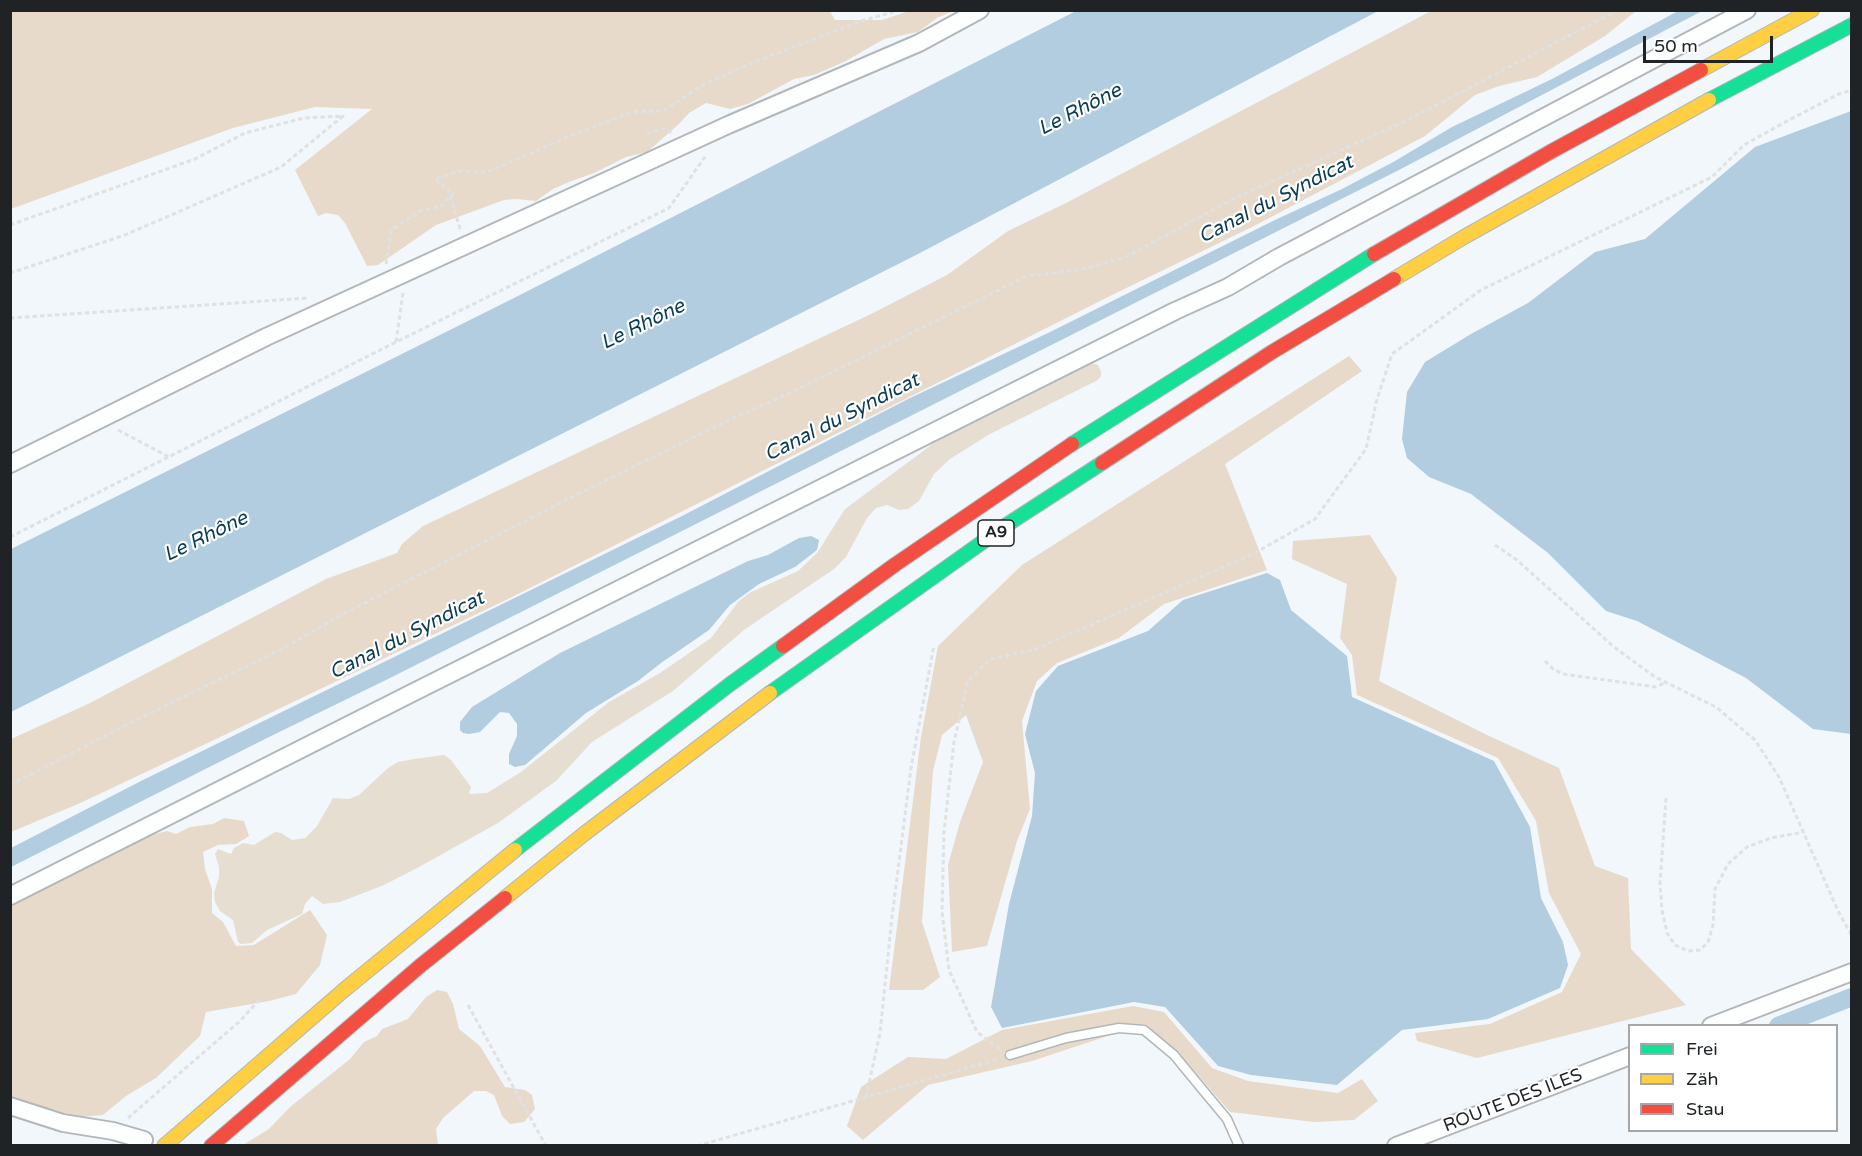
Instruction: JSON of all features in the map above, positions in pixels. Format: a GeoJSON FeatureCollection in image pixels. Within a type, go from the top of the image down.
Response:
{"type":"FeatureCollection","features":[{"type":"Feature","properties":{"kind":"highway","name":"A9"},"geometry":{"type":"LineString","coordinates":[[164,1146],[344,990],[540,829],[720,692],[915,551],[1118,414],[1353,266],[1552,151],[1812,10]]}},
{"type":"Feature","properties":{"kind":"highway","name":"A9"},"geometry":{"type":"LineString","coordinates":[[211,1145],[420,966],[584,834],[757,702],[1008,524],[1254,364],[1464,237],[1664,124],[1851,25]]}},
{"type":"Feature","properties":{"kind":"street"},"geometry":{"type":"LineString","coordinates":[[10,464],[266,337],[407,271],[728,125],[919,43],[980,10]]}},
{"type":"Feature","properties":{"kind":"street"},"geometry":{"type":"LineString","coordinates":[[10,896],[1175,311],[1228,287],[1279,257],[1748,10]]}},
{"type":"Feature","properties":{"kind":"street"},"geometry":{"type":"LineString","coordinates":[[1716,1024],[1851,972]]}},
{"type":"Feature","properties":{"kind":"street","name":"ROUTE DES ILES"},"geometry":{"type":"LineString","coordinates":[[1396,1146],[1628,1056]]}},
{"type":"Feature","properties":{"kind":"street"},"geometry":{"type":"LineString","coordinates":[[10,1106],[68,1124],[113,1131],[144,1140]]}},
{"type":"Feature","properties":{"kind":"lane"},"geometry":{"type":"LineString","coordinates":[[1010,1055],[1066,1038],[1119,1028],[1144,1030],[1174,1055],[1215,1104],[1227,1119],[1239,1146]]}},
{"type":"Feature","properties":{"kind":"path"},"geometry":{"type":"LineString","coordinates":[[457,215],[449,191],[435,179],[460,171],[487,172],[632,112],[663,111],[703,86],[742,68],[861,21],[900,10]]}},
{"type":"Feature","properties":{"kind":"path"},"geometry":{"type":"LineString","coordinates":[[10,785],[282,649],[341,615],[731,418],[792,392],[1027,276],[1079,270],[1124,258],[1235,198],[1408,120],[1618,10]]}},
{"type":"Feature","properties":{"kind":"path"},"geometry":{"type":"LineString","coordinates":[[1010,1055],[977,1032],[949,970],[942,912],[944,832],[954,742],[968,681],[990,659],[1043,646],[1253,554],[1315,519],[1366,449],[1377,399],[1392,354],[1481,290],[1712,177],[1744,146],[1789,120],[1851,90]]}},
{"type":"Feature","properties":{"kind":"path"},"geometry":{"type":"LineString","coordinates":[[10,225],[195,159],[245,134],[304,118],[343,116],[281,167],[125,235],[10,273]]}},
{"type":"Feature","properties":{"kind":"path"},"geometry":{"type":"LineString","coordinates":[[10,537],[396,342],[669,208],[708,152]]}},
{"type":"Feature","properties":{"kind":"path"},"geometry":{"type":"LineString","coordinates":[[386,268],[391,230],[420,210],[440,207],[456,192]]}},
{"type":"Feature","properties":{"kind":"path"},"geometry":{"type":"LineString","coordinates":[[396,342],[407,271]]}},
{"type":"Feature","properties":{"kind":"path"},"geometry":{"type":"LineString","coordinates":[[10,318],[309,298]]}},
{"type":"Feature","properties":{"kind":"path"},"geometry":{"type":"LineString","coordinates":[[100,420],[169,457]]}},
{"type":"Feature","properties":{"kind":"path"},"geometry":{"type":"LineString","coordinates":[[1495,545],[1517,560],[1614,647],[1641,668],[1716,707],[1755,740],[1779,777],[1851,936]]}},
{"type":"Feature","properties":{"kind":"path"},"geometry":{"type":"LineString","coordinates":[[866,1097],[880,1033],[911,768],[934,645]]}},
{"type":"Feature","properties":{"kind":"path"},"geometry":{"type":"LineString","coordinates":[[1545,661],[1553,669],[1563,674],[1656,687],[1666,682]]}},
{"type":"Feature","properties":{"kind":"path"},"geometry":{"type":"LineString","coordinates":[[1666,798],[1660,884],[1662,910],[1667,933],[1675,945],[1688,951],[1700,950],[1708,942],[1713,926],[1715,890],[1728,864],[1747,847],[1771,838],[1804,832]]}},
{"type":"Feature","properties":{"kind":"path"},"geometry":{"type":"LineString","coordinates":[[113,1131],[240,1021],[260,999]]}},
{"type":"Feature","properties":{"kind":"path"},"geometry":{"type":"LineString","coordinates":[[468,1005],[546,1146]]}},
{"type":"Feature","properties":{"kind":"path"},"geometry":{"type":"LineString","coordinates":[[697,1146],[1010,1055]]}},
{"type":"Feature","properties":{"kind":"shaded area"},"geometry":{"type":"Polygon","coordinates":[[[11,11],[830,11],[835,20],[882,20],[909,11],[953,11],[937,18],[918,32],[884,39],[846,61],[814,75],[794,79],[748,104],[730,109],[706,103],[689,113],[647,152],[626,157],[594,173],[553,189],[536,201],[504,200],[436,225],[378,265],[367,266],[345,223],[338,215],[326,213],[318,216],[295,170],[372,109],[315,107],[233,128],[11,209],[11,11]]]}},
{"type":"Feature","properties":{"kind":"shaded area"},"geometry":{"type":"Polygon","coordinates":[[[1431,11],[1636,11],[1605,36],[1537,77],[1499,86],[1475,95],[1425,136],[1254,226],[510,598],[78,804],[11,832],[11,739],[88,704],[326,579],[397,553],[402,544],[423,526],[871,314],[947,275],[1008,231],[1066,203],[1431,11]]]}},
{"type":"Feature","properties":{"kind":"shaded area"},"geometry":{"type":"Polygon","coordinates":[[[1349,356],[1362,371],[1225,464],[1267,570],[1164,604],[1119,638],[1057,663],[1037,681],[1022,721],[1030,809],[1017,841],[987,946],[952,952],[948,865],[960,822],[983,762],[966,715],[942,735],[933,771],[922,922],[940,977],[923,990],[889,990],[921,737],[938,646],[1022,565],[1349,356]]]}},
{"type":"Feature","properties":{"kind":"shaded area"},"geometry":{"type":"Polygon","coordinates":[[[1092,363],[1098,365],[1101,371],[1098,380],[990,434],[950,459],[934,474],[919,501],[908,509],[899,510],[887,505],[876,508],[867,518],[846,557],[834,569],[744,630],[673,691],[592,742],[556,781],[498,823],[384,885],[340,902],[323,904],[312,896],[305,904],[302,914],[267,930],[252,943],[238,942],[233,920],[220,911],[215,902],[214,893],[219,877],[219,867],[215,854],[218,849],[231,854],[234,848],[243,843],[254,845],[275,832],[292,840],[305,838],[317,826],[333,798],[349,799],[359,795],[388,768],[398,762],[444,755],[451,760],[471,787],[469,794],[487,793],[521,772],[609,702],[660,673],[711,638],[738,602],[749,593],[798,571],[817,553],[845,509],[934,443],[995,409],[1092,363]]]}},
{"type":"Feature","properties":{"kind":"shaded area"},"geometry":{"type":"Polygon","coordinates":[[[1370,535],[1397,578],[1379,681],[1559,768],[1595,866],[1628,878],[1631,949],[1686,1005],[1477,1058],[1417,1041],[1415,1033],[1490,1024],[1562,992],[1581,954],[1549,893],[1536,821],[1498,758],[1357,695],[1352,655],[1340,638],[1347,584],[1292,559],[1293,541],[1370,535]]]}},
{"type":"Feature","properties":{"kind":"shaded area"},"geometry":{"type":"Polygon","coordinates":[[[224,818],[244,821],[249,836],[236,844],[218,845],[203,852],[205,869],[212,889],[212,913],[223,922],[236,946],[254,945],[310,910],[327,935],[320,965],[296,994],[206,1012],[200,1036],[156,1078],[126,1096],[103,1115],[80,1117],[11,1096],[10,907],[58,879],[151,835],[167,831],[176,834],[190,827],[213,824],[224,818]]]}},
{"type":"Feature","properties":{"kind":"shaded area"},"geometry":{"type":"Polygon","coordinates":[[[437,990],[447,992],[453,1004],[459,1029],[480,1046],[505,1087],[525,1090],[532,1095],[535,1109],[524,1122],[510,1124],[502,1116],[494,1095],[486,1091],[474,1091],[443,1118],[436,1129],[438,1145],[243,1145],[269,1129],[290,1107],[350,1059],[364,1042],[377,1036],[382,1029],[408,1019],[426,997],[437,990]]]}},
{"type":"Feature","properties":{"kind":"shaded area"},"geometry":{"type":"Polygon","coordinates":[[[1133,1006],[1164,1012],[1212,1068],[1248,1081],[1338,1093],[1362,1079],[1378,1101],[1354,1120],[1314,1122],[1230,1112],[1189,1065],[1144,1024],[1032,1061],[928,1085],[863,1140],[847,1126],[861,1087],[908,1057],[946,1059],[1002,1030],[1133,1006]]]}},
{"type":"Feature","properties":{"kind":"water","name":"Le Rhône"},"geometry":{"type":"Polygon","coordinates":[[[1076,11],[1378,11],[918,254],[11,712],[11,549],[512,299],[1076,11]]]}},
{"type":"Feature","properties":{"kind":"water","name":"Canal du Syndicat"},"geometry":{"type":"Polygon","coordinates":[[[1678,11],[1702,11],[1397,171],[11,867],[11,848],[143,780],[682,516],[908,399],[1342,189],[1452,127],[1552,79],[1678,11]]]}},
{"type":"Feature","properties":{"kind":"water"},"geometry":{"type":"Polygon","coordinates":[[[1852,111],[1851,734],[1813,729],[1746,678],[1637,621],[1606,611],[1548,553],[1471,494],[1429,477],[1407,458],[1402,439],[1407,392],[1425,362],[1528,303],[1595,252],[1645,239],[1755,147],[1852,111]]]}},
{"type":"Feature","properties":{"kind":"water"},"geometry":{"type":"Polygon","coordinates":[[[811,536],[819,540],[817,550],[795,567],[759,584],[730,605],[709,630],[638,681],[586,713],[525,765],[515,767],[509,764],[509,754],[517,736],[517,724],[509,713],[500,712],[480,732],[469,734],[460,730],[460,722],[472,707],[560,653],[748,561],[768,555],[799,538],[811,536]]]}},
{"type":"Feature","properties":{"kind":"water"},"geometry":{"type":"Polygon","coordinates":[[[1267,573],[1280,580],[1291,610],[1347,656],[1352,697],[1494,761],[1530,827],[1541,898],[1563,942],[1568,965],[1560,988],[1488,1019],[1402,1030],[1337,1085],[1251,1075],[1218,1066],[1165,1007],[1134,1002],[1002,1028],[991,1007],[1009,904],[1032,816],[1035,773],[1025,734],[1036,691],[1058,666],[1148,631],[1183,600],[1267,573]]]}},
{"type":"Feature","properties":{"kind":"waterway"},"geometry":{"type":"LineString","coordinates":[[1783,1024],[1852,997]]}},
{"type":"Feature","properties":{"kind":"traffic: fast"},"geometry":{"type":"LineString","coordinates":[[1709,100],[1852,25]]}},
{"type":"Feature","properties":{"kind":"traffic: fast"},"geometry":{"type":"LineString","coordinates":[[1072,444],[1374,254]]}},
{"type":"Feature","properties":{"kind":"traffic: fast"},"geometry":{"type":"LineString","coordinates":[[770,693],[1008,524],[1102,463]]}},
{"type":"Feature","properties":{"kind":"traffic: fast"},"geometry":{"type":"LineString","coordinates":[[515,850],[783,646]]}},
{"type":"Feature","properties":{"kind":"traffic: slow"},"geometry":{"type":"LineString","coordinates":[[1701,70],[1812,10]]}},
{"type":"Feature","properties":{"kind":"traffic: slow"},"geometry":{"type":"LineString","coordinates":[[1394,279],[1464,237],[1709,100]]}},
{"type":"Feature","properties":{"kind":"traffic: slow"},"geometry":{"type":"LineString","coordinates":[[505,898],[584,834],[770,693]]}},
{"type":"Feature","properties":{"kind":"traffic: slow"},"geometry":{"type":"LineString","coordinates":[[164,1146],[344,990],[515,850]]}},
{"type":"Feature","properties":{"kind":"traffic: jam"},"geometry":{"type":"LineString","coordinates":[[1374,254],[1552,151],[1701,70]]}},
{"type":"Feature","properties":{"kind":"traffic: jam"},"geometry":{"type":"LineString","coordinates":[[1102,463],[1272,352],[1394,279]]}},
{"type":"Feature","properties":{"kind":"traffic: jam"},"geometry":{"type":"LineString","coordinates":[[783,646],[896,564],[1072,444]]}},
{"type":"Feature","properties":{"kind":"traffic: jam"},"geometry":{"type":"LineString","coordinates":[[211,1146],[420,966],[505,898]]}}]}
